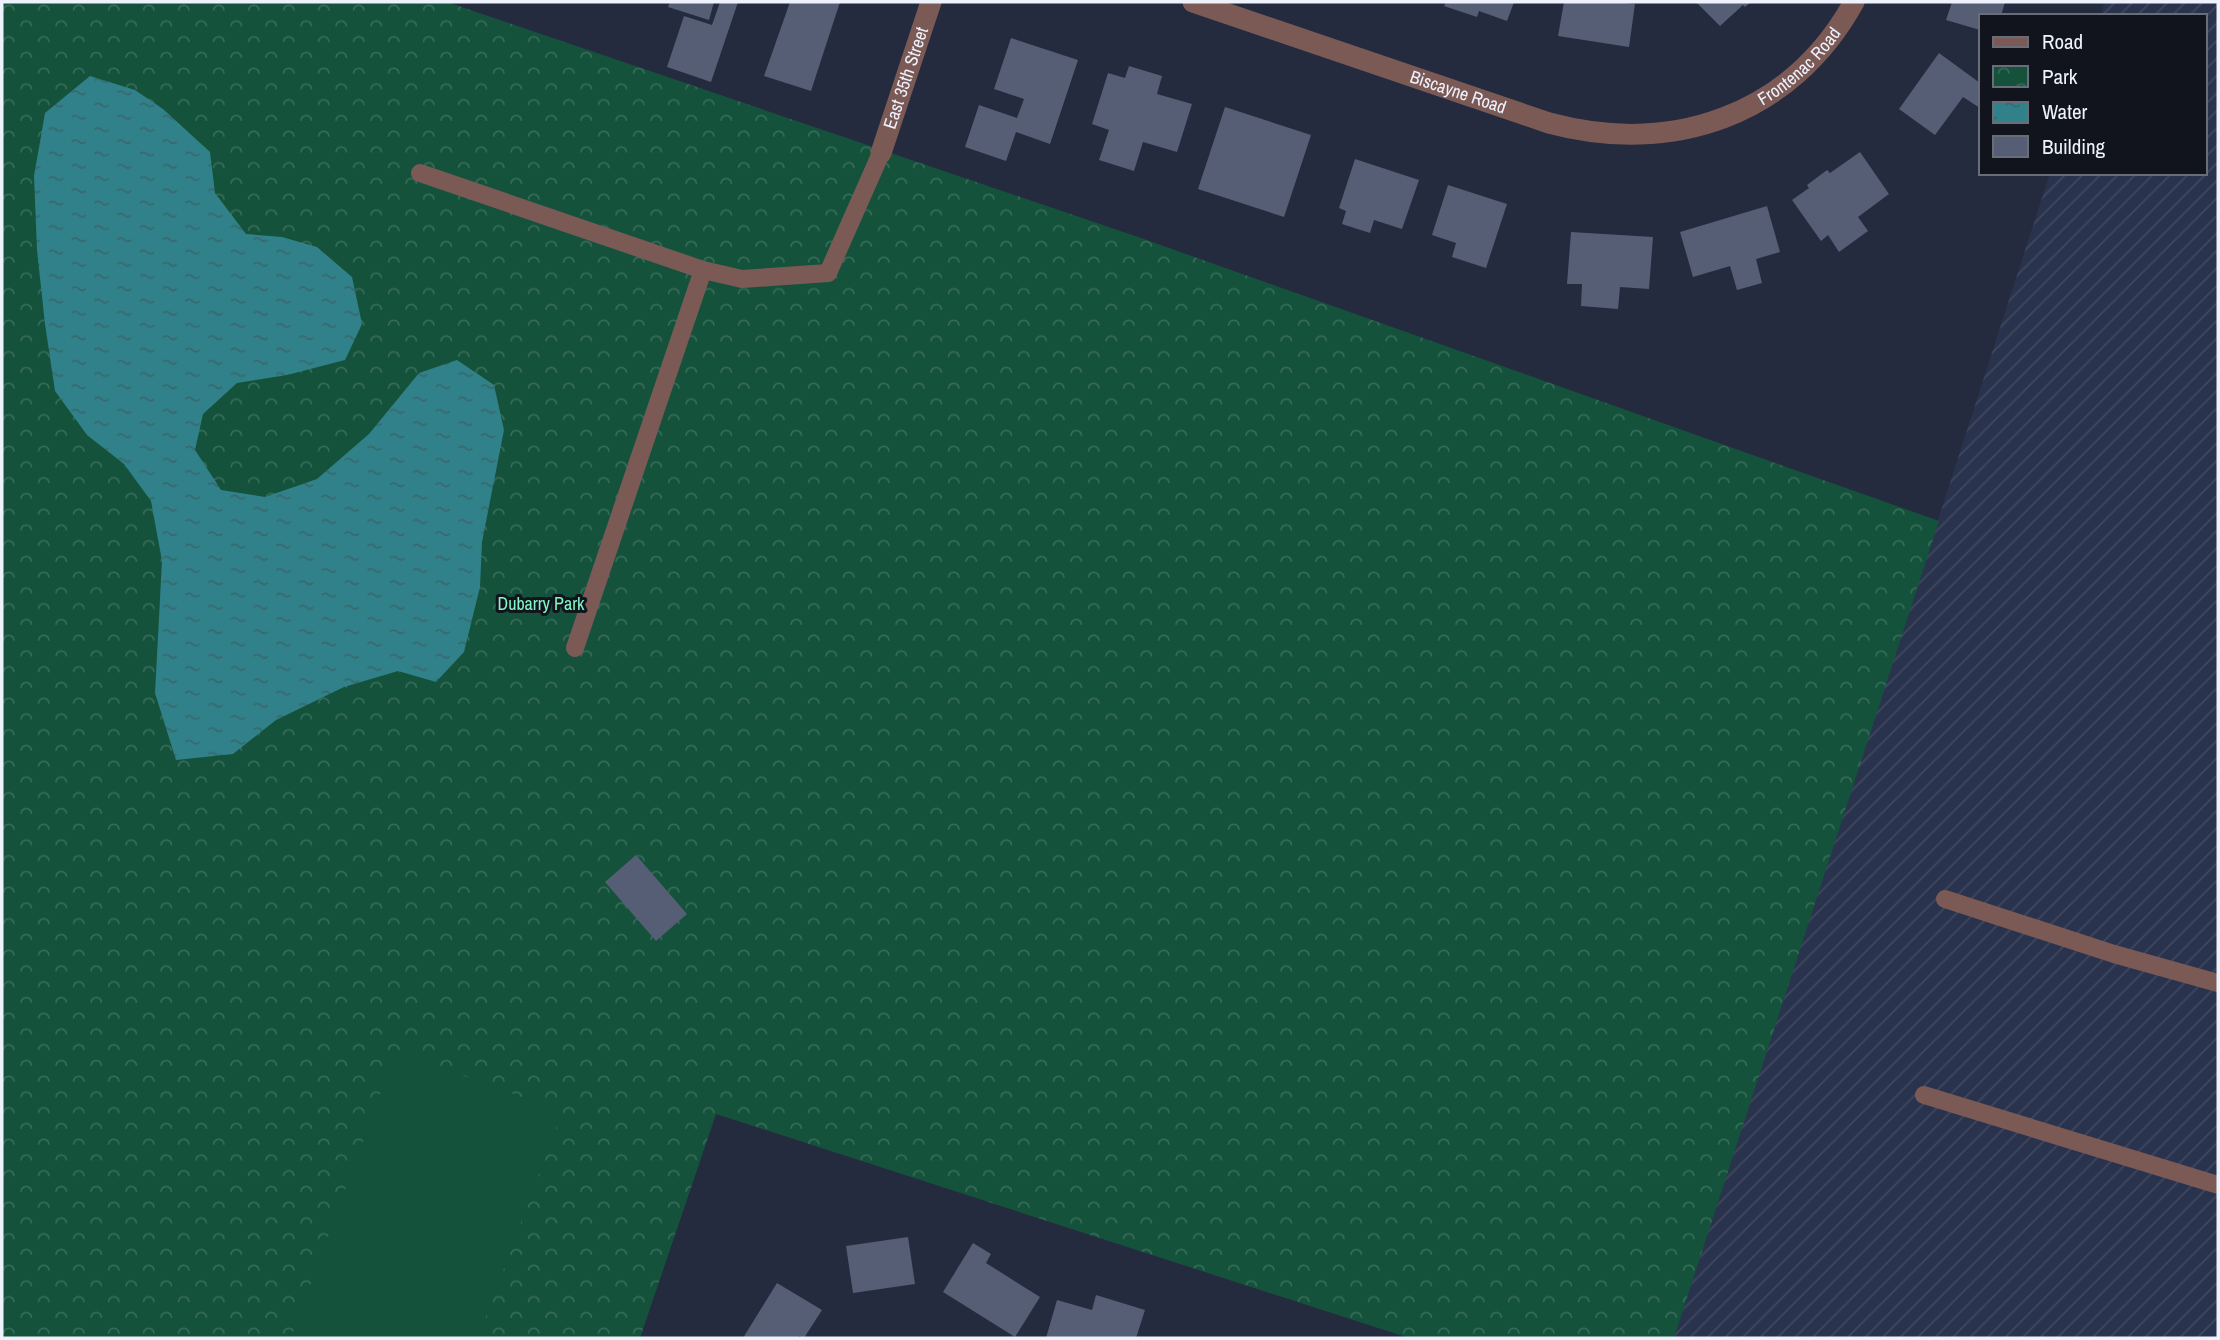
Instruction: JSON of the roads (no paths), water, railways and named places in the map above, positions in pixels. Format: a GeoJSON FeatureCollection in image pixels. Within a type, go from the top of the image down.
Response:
{"type":"FeatureCollection","features":[{"type":"Feature","properties":{"kind":"street","name":"East 35th Street"},"geometry":{"type":"LineString","coordinates":[[881,153],[930,2]]}},
{"type":"Feature","properties":{"kind":"street","name":"Biscayne Road"},"geometry":{"type":"LineString","coordinates":[[1193,2],[1549,123],[1577,130],[1622,136],[1658,134],[1696,127],[1730,115]]}},
{"type":"Feature","properties":{"kind":"street","name":"Frontenac Road"},"geometry":{"type":"LineString","coordinates":[[1730,115],[1768,95],[1806,66],[1831,38],[1854,2]]}},
{"type":"Feature","properties":{"kind":"lane"},"geometry":{"type":"LineString","coordinates":[[420,173],[704,270],[742,279],[828,273],[881,153]]}},
{"type":"Feature","properties":{"kind":"lane"},"geometry":{"type":"LineString","coordinates":[[575,648],[704,270]]}},
{"type":"Feature","properties":{"kind":"lane"},"geometry":{"type":"LineString","coordinates":[[1945,899],[2114,954],[2218,983]]}},
{"type":"Feature","properties":{"kind":"lane"},"geometry":{"type":"LineString","coordinates":[[1924,1095],[2218,1185]]}},
{"type":"Feature","properties":{"kind":"water"},"geometry":{"type":"Polygon","coordinates":[[[90,76],[135,90],[163,109],[210,152],[215,193],[246,234],[282,237],[317,247],[352,277],[362,324],[345,360],[287,375],[237,383],[203,414],[195,450],[221,490],[265,497],[317,479],[369,434],[419,373],[457,360],[494,385],[504,430],[482,542],[480,587],[464,652],[436,682],[398,671],[344,687],[276,720],[233,754],[176,760],[155,693],[162,561],[151,501],[124,464],[87,435],[55,391],[45,324],[37,250],[34,176],[45,113],[90,76]]]}},
{"type":"Feature","properties":{"kind":"park label","name":"Dubarry Park"},"geometry":{"type":"Point","coordinates":[541,604]}}]}
